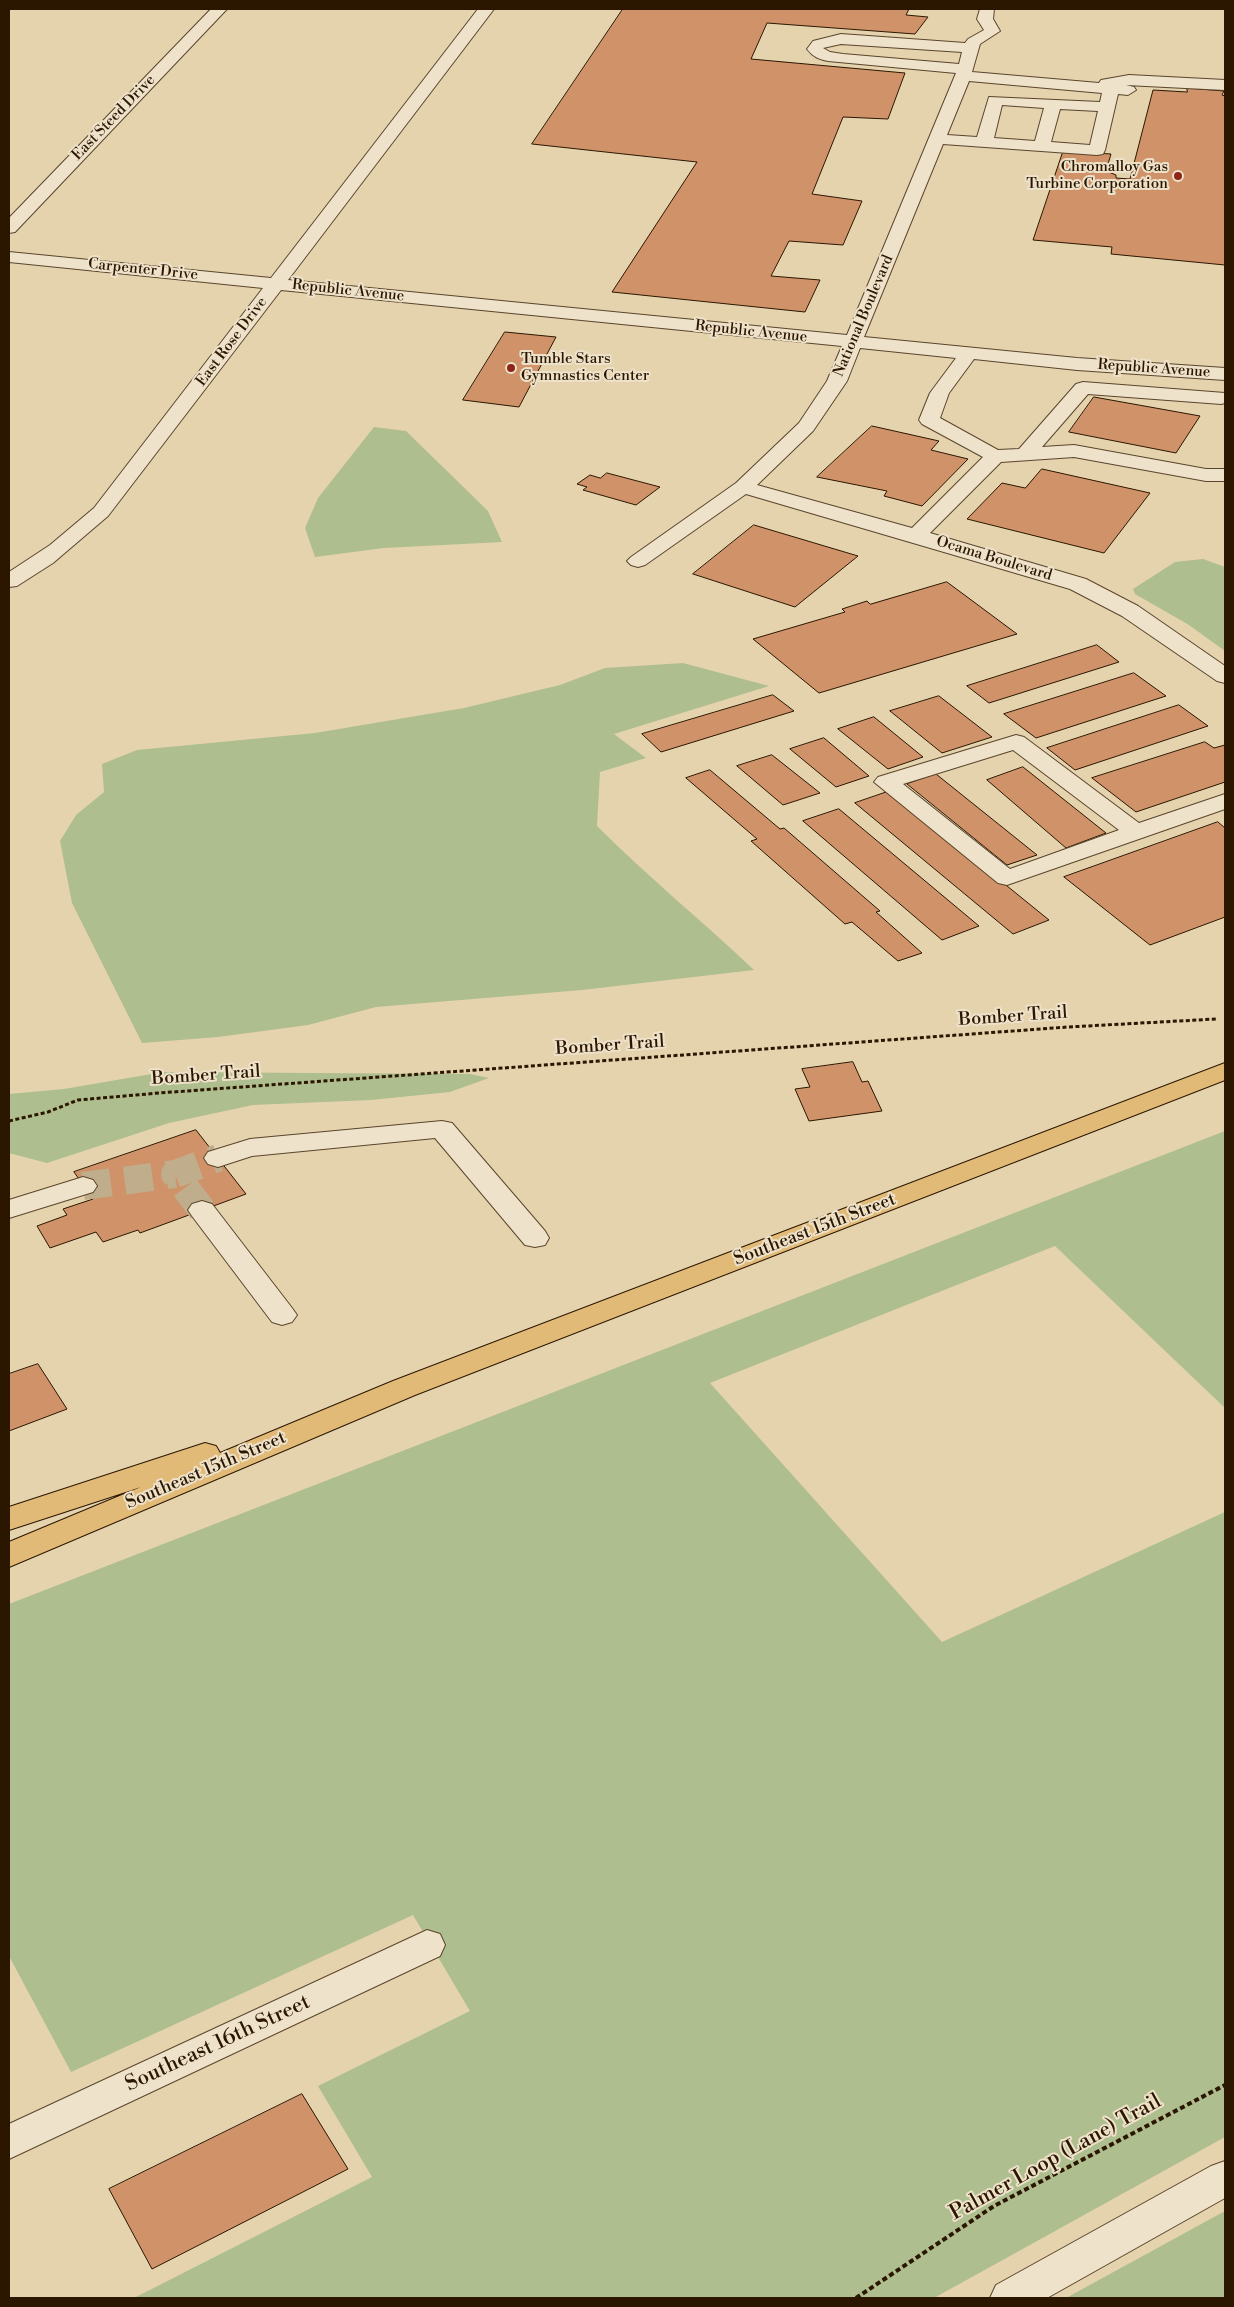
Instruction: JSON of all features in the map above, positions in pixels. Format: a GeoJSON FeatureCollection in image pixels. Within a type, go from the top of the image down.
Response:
{"type":"FeatureCollection","features":[{"type":"Feature","properties":{"kind":"main road","name":"Southeast 15th Street"},"geometry":{"type":"LineString","coordinates":[[9,1554],[404,1388],[1225,1071]]}},
{"type":"Feature","properties":{"kind":"main road","name":"Southeast 15th Street"},"geometry":{"type":"LineString","coordinates":[[9,1519],[404,1388]]}},
{"type":"Feature","properties":{"kind":"street","name":"East Steed Drive"},"geometry":{"type":"LineString","coordinates":[[9,228],[219,9]]}},
{"type":"Feature","properties":{"kind":"street","name":"East Rose Drive"},"geometry":{"type":"LineString","coordinates":[[9,581],[26,572],[76,536],[101,512],[486,9]]}},
{"type":"Feature","properties":{"kind":"street"},"geometry":{"type":"LineString","coordinates":[[987,9],[985,19],[992,31],[973,42],[971,48],[841,39],[818,44],[815,49],[819,54],[843,59],[1086,87],[1129,90]]}},
{"type":"Feature","properties":{"kind":"street","name":"National Boulevard"},"geometry":{"type":"LineString","coordinates":[[638,561],[743,487],[806,427],[837,381],[964,73],[971,48]]}},
{"type":"Feature","properties":{"kind":"street"},"geometry":{"type":"LineString","coordinates":[[1086,87],[1129,80],[1225,85]]}},
{"type":"Feature","properties":{"kind":"street"},"geometry":{"type":"LineString","coordinates":[[937,139],[1098,150],[1111,89]]}},
{"type":"Feature","properties":{"kind":"street"},"geometry":{"type":"LineString","coordinates":[[984,143],[995,100],[1107,107]]}},
{"type":"Feature","properties":{"kind":"street"},"geometry":{"type":"LineString","coordinates":[[1041,147],[1054,104]]}},
{"type":"Feature","properties":{"kind":"street","name":"Carpenter Drive"},"geometry":{"type":"LineString","coordinates":[[9,257],[277,284]]}},
{"type":"Feature","properties":{"kind":"street","name":"Republic Avenue"},"geometry":{"type":"LineString","coordinates":[[277,284],[854,342],[1217,374]]}},
{"type":"Feature","properties":{"kind":"street"},"geometry":{"type":"LineString","coordinates":[[969,353],[940,393],[929,420],[995,456],[1074,450],[1206,475],[1225,475]]}},
{"type":"Feature","properties":{"kind":"street"},"geometry":{"type":"LineString","coordinates":[[1025,454],[1083,388],[1223,405],[1217,374]]}},
{"type":"Feature","properties":{"kind":"street"},"geometry":{"type":"LineString","coordinates":[[916,536],[995,456]]}},
{"type":"Feature","properties":{"kind":"street","name":"Ocama Boulevard"},"geometry":{"type":"LineString","coordinates":[[743,487],[1078,584],[1130,611],[1225,676]]}},
{"type":"Feature","properties":{"kind":"street"},"geometry":{"type":"LineString","coordinates":[[1136,832],[1016,742],[886,782],[1007,878],[1225,801]]}},
{"type":"Feature","properties":{"kind":"street"},"geometry":{"type":"LineString","coordinates":[[218,1158],[250,1148],[442,1129],[535,1238]]}},
{"type":"Feature","properties":{"kind":"street"},"geometry":{"type":"LineString","coordinates":[[9,1209],[83,1186]]}},
{"type":"Feature","properties":{"kind":"street"},"geometry":{"type":"LineString","coordinates":[[202,1210],[282,1315]]}},
{"type":"Feature","properties":{"kind":"street","name":"Southeast 16th Street"},"geometry":{"type":"LineString","coordinates":[[9,2142],[426,1945]]}},
{"type":"Feature","properties":{"kind":"street"},"geometry":{"type":"LineString","coordinates":[[1010,2298],[1225,2178]]}},
{"type":"Feature","properties":{"kind":"path","name":"Bomber Trail"},"geometry":{"type":"LineString","coordinates":[[9,1121],[21,1120],[48,1112],[78,1100],[159,1093],[1068,1026],[1216,1019]]}},
{"type":"Feature","properties":{"kind":"path","name":"Palmer Loop (Lane) Trail"},"geometry":{"type":"LineString","coordinates":[[856,2298],[994,2206],[1225,2085]]}},
{"type":"Feature","properties":{"kind":"green space"},"geometry":{"type":"Polygon","coordinates":[[[374,427],[406,431],[488,511],[502,542],[384,548],[315,557],[305,528],[318,498],[374,427]]]}},
{"type":"Feature","properties":{"kind":"green space"},"geometry":{"type":"Polygon","coordinates":[[[1203,559],[1225,567],[1225,651],[1189,625],[1135,594],[1133,589],[1175,562],[1203,559]]]}},
{"type":"Feature","properties":{"kind":"green space"},"geometry":{"type":"Polygon","coordinates":[[[683,663],[769,686],[614,734],[646,758],[600,772],[597,826],[635,863],[754,970],[582,990],[376,1007],[308,1025],[218,1037],[142,1043],[72,903],[60,841],[76,815],[104,792],[102,764],[137,750],[315,733],[464,708],[560,685],[605,668],[683,663]]]}},
{"type":"Feature","properties":{"kind":"green space"},"geometry":{"type":"Polygon","coordinates":[[[163,1072],[470,1074],[489,1078],[450,1092],[371,1100],[253,1105],[169,1123],[47,1163],[9,1153],[9,1094],[64,1089],[163,1072]]]}},
{"type":"Feature","properties":{"kind":"green space"},"geometry":{"type":"Polygon","coordinates":[[[1225,1131],[1225,1408],[1055,1246],[710,1383],[942,1642],[1225,1512],[1225,2137],[934,2298],[134,2298],[372,2177],[318,2086],[470,2011],[413,1915],[71,2072],[9,1956],[9,1604],[1225,1131]]]}},
{"type":"Feature","properties":{"kind":"green space"},"geometry":{"type":"Polygon","coordinates":[[[1225,2211],[1225,2298],[1066,2298],[1225,2211]]]}},
{"type":"Feature","properties":{"kind":"building"},"geometry":{"type":"Polygon","coordinates":[[[623,9],[909,9],[906,15],[928,17],[915,34],[767,23],[751,59],[905,73],[888,119],[843,117],[812,194],[862,201],[843,245],[789,241],[771,276],[820,280],[805,312],[612,292],[697,162],[532,144],[623,9]]]}},
{"type":"Feature","properties":{"kind":"building","name":"Chromalloy Gas Turbine Corporation"},"geometry":{"type":"Polygon","coordinates":[[[1187,88],[1224,91],[1222,95],[1225,96],[1225,265],[1111,254],[1112,247],[1033,240],[1063,151],[1111,154],[1106,171],[1116,175],[1116,178],[1130,179],[1153,90],[1187,92],[1187,88]]]}},
{"type":"Feature","properties":{"kind":"building","name":"Tumble Stars Gymnastics Center"},"geometry":{"type":"Polygon","coordinates":[[[505,332],[556,337],[519,407],[463,400],[505,332]]]}},
{"type":"Feature","properties":{"kind":"building"},"geometry":{"type":"Polygon","coordinates":[[[1094,397],[1200,416],[1176,453],[1069,432],[1094,397]]]}},
{"type":"Feature","properties":{"kind":"building"},"geometry":{"type":"Polygon","coordinates":[[[872,426],[939,441],[931,450],[968,459],[922,506],[884,496],[887,491],[817,477],[872,426]]]}},
{"type":"Feature","properties":{"kind":"building"},"geometry":{"type":"Polygon","coordinates":[[[1042,469],[1150,493],[1104,553],[967,519],[1002,483],[1025,488],[1042,469]]]}},
{"type":"Feature","properties":{"kind":"building"},"geometry":{"type":"Polygon","coordinates":[[[607,473],[660,487],[636,505],[583,490],[587,487],[577,484],[590,475],[600,478],[607,473]]]}},
{"type":"Feature","properties":{"kind":"building"},"geometry":{"type":"Polygon","coordinates":[[[754,525],[858,556],[795,607],[693,574],[754,525]]]}},
{"type":"Feature","properties":{"kind":"building"},"geometry":{"type":"Polygon","coordinates":[[[947,582],[1017,634],[819,693],[753,639],[845,612],[842,609],[867,601],[870,604],[947,582]]]}},
{"type":"Feature","properties":{"kind":"building"},"geometry":{"type":"Polygon","coordinates":[[[1097,645],[1119,662],[989,703],[967,686],[1097,645]]]}},
{"type":"Feature","properties":{"kind":"building"},"geometry":{"type":"Polygon","coordinates":[[[1134,673],[1166,696],[1036,738],[1004,714],[1134,673]]]}},
{"type":"Feature","properties":{"kind":"building"},"geometry":{"type":"Polygon","coordinates":[[[773,695],[794,711],[661,752],[642,734],[773,695]]]}},
{"type":"Feature","properties":{"kind":"building"},"geometry":{"type":"Polygon","coordinates":[[[939,696],[992,737],[942,753],[890,711],[939,696]]]}},
{"type":"Feature","properties":{"kind":"building"},"geometry":{"type":"Polygon","coordinates":[[[1179,705],[1208,726],[1075,770],[1047,748],[1179,705]]]}},
{"type":"Feature","properties":{"kind":"building"},"geometry":{"type":"Polygon","coordinates":[[[874,717],[923,757],[888,769],[838,729],[874,717]]]}},
{"type":"Feature","properties":{"kind":"building"},"geometry":{"type":"Polygon","coordinates":[[[824,738],[869,776],[836,787],[790,749],[824,738]]]}},
{"type":"Feature","properties":{"kind":"building"},"geometry":{"type":"Polygon","coordinates":[[[1205,742],[1214,748],[1225,745],[1225,782],[1136,812],[1092,778],[1205,742]]]}},
{"type":"Feature","properties":{"kind":"building"},"geometry":{"type":"Polygon","coordinates":[[[772,755],[820,793],[783,805],[737,766],[772,755]]]}},
{"type":"Feature","properties":{"kind":"building"},"geometry":{"type":"Polygon","coordinates":[[[1023,767],[1106,833],[1066,848],[987,780],[1023,767]]]}},
{"type":"Feature","properties":{"kind":"building"},"geometry":{"type":"Polygon","coordinates":[[[710,770],[780,829],[784,828],[880,911],[876,912],[922,953],[898,961],[852,922],[845,924],[751,841],[757,839],[686,778],[710,770]]]}},
{"type":"Feature","properties":{"kind":"building"},"geometry":{"type":"Polygon","coordinates":[[[936,774],[1037,855],[1007,865],[907,784],[936,774]]]}},
{"type":"Feature","properties":{"kind":"building"},"geometry":{"type":"Polygon","coordinates":[[[890,791],[1049,920],[1013,934],[855,803],[890,791]]]}},
{"type":"Feature","properties":{"kind":"building"},"geometry":{"type":"Polygon","coordinates":[[[839,809],[979,926],[942,940],[803,821],[839,809]]]}},
{"type":"Feature","properties":{"kind":"building"},"geometry":{"type":"Polygon","coordinates":[[[1218,822],[1225,828],[1225,917],[1150,945],[1064,877],[1218,822]]]}},
{"type":"Feature","properties":{"kind":"building"},"geometry":{"type":"Polygon","coordinates":[[[853,1062],[862,1082],[868,1081],[882,1111],[809,1121],[795,1089],[810,1087],[802,1069],[853,1062]]]}},
{"type":"Feature","properties":{"kind":"building"},"geometry":{"type":"Polygon","coordinates":[[[196,1130],[246,1194],[140,1233],[138,1230],[103,1242],[96,1232],[50,1248],[37,1226],[67,1215],[63,1209],[93,1199],[74,1172],[196,1130]]]}},
{"type":"Feature","properties":{"kind":"building"},"geometry":{"type":"Polygon","coordinates":[[[38,1364],[67,1409],[9,1431],[9,1374],[38,1364]]]}},
{"type":"Feature","properties":{"kind":"building"},"geometry":{"type":"Polygon","coordinates":[[[302,2094],[348,2169],[152,2269],[109,2189],[302,2094]]]}},
{"type":"Feature","properties":{"kind":"tunnel"},"geometry":{"type":"LineString","coordinates":[[175,1174],[218,1158]]}},
{"type":"Feature","properties":{"kind":"tunnel"},"geometry":{"type":"LineString","coordinates":[[83,1186],[175,1174]]}},
{"type":"Feature","properties":{"kind":"tunnel"},"geometry":{"type":"LineString","coordinates":[[175,1174],[202,1210]]}},
{"type":"Feature","properties":{"kind":"place","name":"Chromalloy Gas Turbine Corporation"},"geometry":{"type":"Point","coordinates":[1178,176]}},
{"type":"Feature","properties":{"kind":"place","name":"Tumble Stars Gymnastics Center"},"geometry":{"type":"Point","coordinates":[511,368]}}]}
